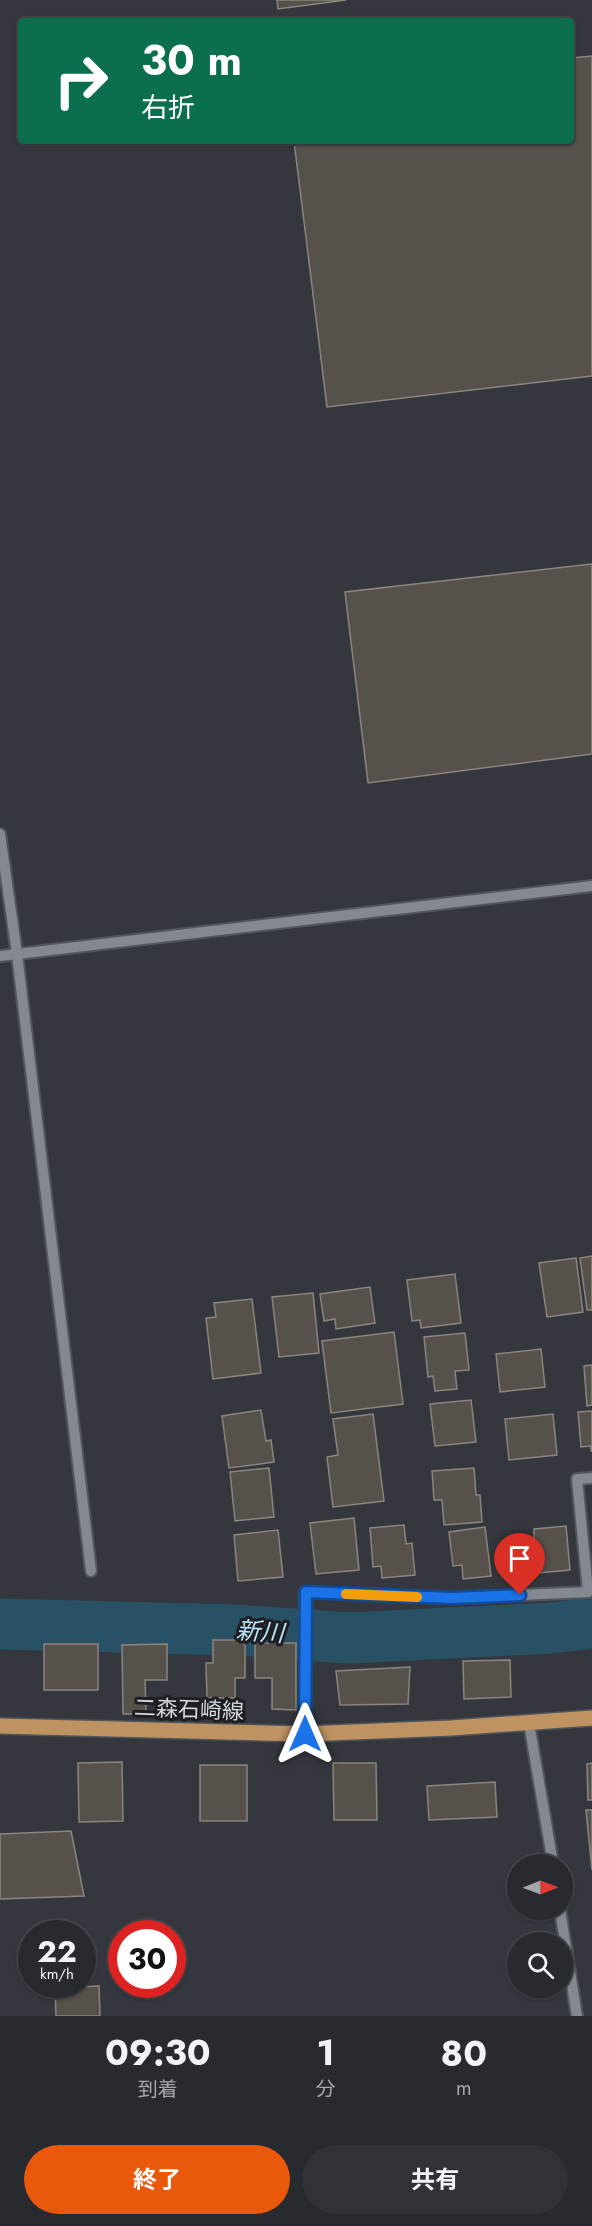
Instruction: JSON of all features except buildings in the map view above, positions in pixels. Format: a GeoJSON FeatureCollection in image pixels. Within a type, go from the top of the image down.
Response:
{"type":"FeatureCollection","features":[{"type":"Feature","properties":{"kind":"main road","name":"二森石崎線"},"geometry":{"type":"LineString","coordinates":[[0,1726],[305,1734],[592,1718]]}},
{"type":"Feature","properties":{"kind":"street"},"geometry":{"type":"LineString","coordinates":[[0,834],[91,1571]]}},
{"type":"Feature","properties":{"kind":"street"},"geometry":{"type":"LineString","coordinates":[[0,956],[592,886]]}},
{"type":"Feature","properties":{"kind":"street"},"geometry":{"type":"LineString","coordinates":[[305,1734],[306,1592],[452,1598],[588,1592],[577,1479],[592,1478]]}},
{"type":"Feature","properties":{"kind":"street"},"geometry":{"type":"LineString","coordinates":[[530,1723],[551,1854]]}},
{"type":"Feature","properties":{"kind":"street"},"geometry":{"type":"LineString","coordinates":[[562,1920],[577,2016]]}},
{"type":"Feature","properties":{"kind":"waterway","name":"新川"},"geometry":{"type":"LineString","coordinates":[[0,1624],[234,1630],[349,1638],[551,1628],[592,1623]]}},
{"type":"Feature","properties":{"kind":"slow traffic"},"geometry":{"type":"LineString","coordinates":[[346,1594],[417,1597]]}},
{"type":"Feature","properties":{"kind":"route"},"geometry":{"type":"LineString","coordinates":[[305,1734],[306,1592],[452,1598],[520,1595]]}}]}
